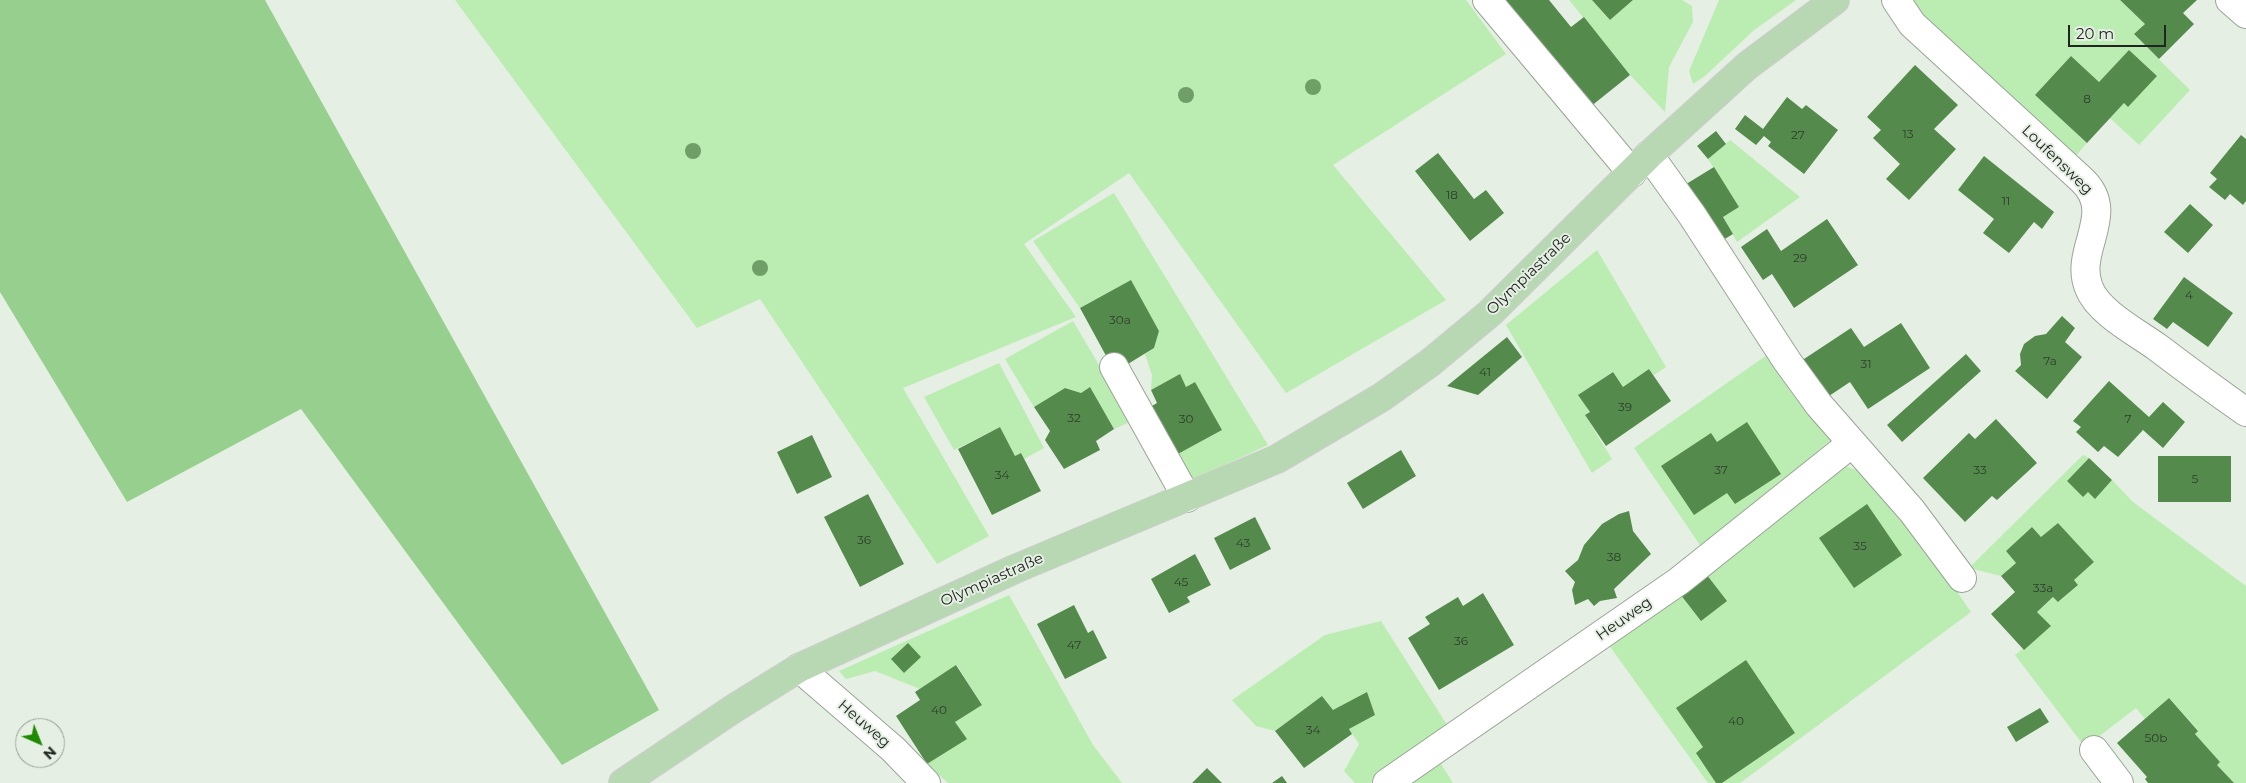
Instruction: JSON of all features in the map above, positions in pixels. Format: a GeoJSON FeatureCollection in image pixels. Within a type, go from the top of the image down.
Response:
{"type":"FeatureCollection","features":[{"type":"Feature","properties":{"kind":"main road","name":"Olympiastraße"},"geometry":{"type":"LineString","coordinates":[[623,783],[733,708],[799,668],[1016,569],[1277,459],[1382,397],[1432,362],[1490,313],[1640,164],[1747,66],[1835,0]]}},
{"type":"Feature","properties":{"kind":"street"},"geometry":{"type":"LineString","coordinates":[[1487,0],[1640,164],[1731,273],[1788,361],[1819,404],[1912,511],[1962,578]]}},
{"type":"Feature","properties":{"kind":"street","name":"Loufensweg"},"geometry":{"type":"LineString","coordinates":[[1896,0],[1912,24],[2082,180],[2093,193],[2096,199],[2097,214],[2089,248],[2086,275],[2089,288],[2097,301],[2121,321],[2246,412]]}},
{"type":"Feature","properties":{"kind":"street"},"geometry":{"type":"LineString","coordinates":[[2230,0],[2246,14]]}},
{"type":"Feature","properties":{"kind":"street"},"geometry":{"type":"LineString","coordinates":[[1114,367],[1187,498]]}},
{"type":"Feature","properties":{"kind":"street","name":"Heuweg"},"geometry":{"type":"LineString","coordinates":[[1387,783],[1679,580],[1852,444]]}},
{"type":"Feature","properties":{"kind":"street","name":"Heuweg"},"geometry":{"type":"LineString","coordinates":[[799,668],[893,749],[926,783]]}},
{"type":"Feature","properties":{"kind":"street"},"geometry":{"type":"LineString","coordinates":[[2094,750],[2119,783]]}},
{"type":"Feature","properties":{"kind":"green space"},"geometry":{"type":"Polygon","coordinates":[[[0,0],[265,0],[659,710],[562,765],[301,409],[127,502],[0,292],[0,0]]]}},
{"type":"Feature","properties":{"kind":"green space"},"geometry":{"type":"Polygon","coordinates":[[[455,0],[1466,0],[1506,54],[1333,165],[1446,300],[1286,393],[1129,173],[1024,244],[1076,317],[903,388],[989,536],[937,564],[760,299],[697,328],[455,0]]]}},
{"type":"Feature","properties":{"kind":"green space"},"geometry":{"type":"Polygon","coordinates":[[[1569,0],[1592,0],[1610,20],[1633,0],[1682,0],[1692,6],[1693,22],[1669,67],[1665,112],[1630,75],[1569,0]]]}},
{"type":"Feature","properties":{"kind":"green space"},"geometry":{"type":"Polygon","coordinates":[[[1719,0],[1796,0],[1753,31],[1705,76],[1693,84],[1689,71],[1719,0]]]}},
{"type":"Feature","properties":{"kind":"green space"},"geometry":{"type":"Polygon","coordinates":[[[1914,0],[2120,0],[2145,24],[2134,35],[2190,90],[2139,145],[2110,118],[2124,103],[2157,76],[2129,50],[2099,82],[2071,56],[2035,95],[2087,143],[2075,157],[1919,22],[1914,0]]]}},
{"type":"Feature","properties":{"kind":"green space"},"geometry":{"type":"Polygon","coordinates":[[[1730,140],[1800,197],[1737,242],[1723,217],[1739,207],[1708,159],[1730,140]]]}},
{"type":"Feature","properties":{"kind":"green space"},"geometry":{"type":"Polygon","coordinates":[[[1114,193],[1268,445],[1194,479],[1180,465],[1176,455],[1222,430],[1195,382],[1186,387],[1179,375],[1151,390],[1152,375],[1145,354],[1154,348],[1159,331],[1131,280],[1080,308],[1033,241],[1114,193]]]}},
{"type":"Feature","properties":{"kind":"green space"},"geometry":{"type":"Polygon","coordinates":[[[1597,250],[1666,367],[1654,375],[1649,369],[1623,387],[1612,372],[1579,395],[1590,412],[1585,415],[1612,459],[1592,473],[1506,325],[1597,250]]]}},
{"type":"Feature","properties":{"kind":"green space"},"geometry":{"type":"Polygon","coordinates":[[[1073,321],[1132,421],[1114,429],[1090,387],[1081,393],[1065,388],[1034,407],[1005,359],[1073,321]]]}},
{"type":"Feature","properties":{"kind":"green space"},"geometry":{"type":"Polygon","coordinates":[[[1767,355],[1831,440],[1702,548],[1634,448],[1767,355]]]}},
{"type":"Feature","properties":{"kind":"green space"},"geometry":{"type":"Polygon","coordinates":[[[999,363],[1044,448],[1024,459],[1021,453],[1015,456],[1000,427],[954,450],[924,397],[999,363]]]}},
{"type":"Feature","properties":{"kind":"green space"},"geometry":{"type":"Polygon","coordinates":[[[2083,455],[2089,458],[2067,481],[2083,496],[2088,492],[2095,498],[2112,480],[2133,502],[2246,586],[2246,783],[2234,783],[2217,765],[2220,762],[2195,734],[2198,730],[2169,698],[2145,719],[2136,708],[2085,747],[2015,655],[2050,627],[2037,612],[2053,597],[2059,602],[2078,585],[2074,580],[2094,562],[2058,523],[2041,537],[2032,527],[2006,551],[2016,563],[2001,576],[1969,568],[2083,455]]]}},
{"type":"Feature","properties":{"kind":"green space"},"geometry":{"type":"Polygon","coordinates":[[[1844,466],[1878,477],[1971,612],[1740,783],[1708,783],[1606,641],[1844,466]]]}},
{"type":"Feature","properties":{"kind":"green space"},"geometry":{"type":"Polygon","coordinates":[[[1009,595],[1093,745],[1122,783],[948,783],[927,764],[966,739],[955,722],[982,705],[957,665],[920,689],[875,671],[846,679],[839,671],[1009,595]]]}},
{"type":"Feature","properties":{"kind":"green space"},"geometry":{"type":"Polygon","coordinates":[[[1381,621],[1449,728],[1370,783],[1355,783],[1344,771],[1359,744],[1349,729],[1375,715],[1367,693],[1333,710],[1322,696],[1275,731],[1256,726],[1232,700],[1325,635],[1381,621]]]}},
{"type":"Feature","properties":{"kind":"green space"},"geometry":{"type":"Polygon","coordinates":[[[1441,764],[1453,783],[1412,783],[1441,764]]]}},
{"type":"Feature","properties":{"kind":"building"},"geometry":{"type":"Polygon","coordinates":[[[1506,0],[1549,0],[1571,27],[1584,17],[1630,75],[1590,107],[1499,6],[1506,0]]]}},
{"type":"Feature","properties":{"kind":"building"},"geometry":{"type":"Polygon","coordinates":[[[1592,0],[1633,0],[1610,20],[1592,0]]]}},
{"type":"Feature","properties":{"kind":"building"},"geometry":{"type":"Polygon","coordinates":[[[2120,0],[2197,0],[2183,13],[2194,24],[2159,59],[2134,34],[2145,24],[2120,0]]]}},
{"type":"Feature","properties":{"kind":"building"},"geometry":{"type":"Polygon","coordinates":[[[2129,50],[2157,76],[2128,107],[2124,103],[2087,143],[2035,95],[2071,56],[2099,82],[2129,50]]]}},
{"type":"Feature","properties":{"kind":"building"},"geometry":{"type":"Polygon","coordinates":[[[1915,65],[1958,105],[1934,129],[1956,149],[1909,200],[1886,179],[1900,164],[1873,138],[1881,130],[1867,117],[1915,65]]]}},
{"type":"Feature","properties":{"kind":"building"},"geometry":{"type":"Polygon","coordinates":[[[1787,97],[1802,109],[1806,105],[1838,130],[1804,174],[1768,146],[1771,142],[1764,136],[1756,145],[1735,129],[1745,115],[1763,129],[1787,97]]]}},
{"type":"Feature","properties":{"kind":"building"},"geometry":{"type":"Polygon","coordinates":[[[1716,131],[1726,144],[1708,159],[1697,146],[1716,131]]]}},
{"type":"Feature","properties":{"kind":"building"},"geometry":{"type":"Polygon","coordinates":[[[2241,135],[2246,139],[2246,201],[2243,205],[2230,194],[2225,200],[2209,187],[2217,179],[2210,173],[2241,135]]]}},
{"type":"Feature","properties":{"kind":"building"},"geometry":{"type":"Polygon","coordinates":[[[1438,153],[1474,199],[1486,190],[1504,213],[1470,241],[1415,171],[1438,153]]]}},
{"type":"Feature","properties":{"kind":"building"},"geometry":{"type":"Polygon","coordinates":[[[1984,156],[2054,212],[2042,229],[2034,222],[2009,253],[1983,233],[1994,219],[1958,190],[1984,156]]]}},
{"type":"Feature","properties":{"kind":"building"},"geometry":{"type":"Polygon","coordinates":[[[1714,167],[1739,207],[1723,217],[1733,234],[1718,243],[1683,186],[1714,167]]]}},
{"type":"Feature","properties":{"kind":"building"},"geometry":{"type":"Polygon","coordinates":[[[2190,204],[2213,225],[2188,253],[2164,232],[2190,204]]]}},
{"type":"Feature","properties":{"kind":"building"},"geometry":{"type":"Polygon","coordinates":[[[1827,219],[1858,265],[1794,308],[1772,274],[1763,280],[1741,247],[1767,229],[1781,251],[1827,219]]]}},
{"type":"Feature","properties":{"kind":"building"},"geometry":{"type":"Polygon","coordinates":[[[2184,277],[2233,313],[2208,347],[2173,322],[2167,329],[2153,319],[2184,277]]]}},
{"type":"Feature","properties":{"kind":"building"},"geometry":{"type":"Polygon","coordinates":[[[1131,280],[1159,331],[1154,348],[1123,367],[1110,363],[1080,308],[1131,280]]]}},
{"type":"Feature","properties":{"kind":"building"},"geometry":{"type":"Polygon","coordinates":[[[2062,316],[2075,328],[2065,342],[2082,357],[2047,399],[2015,371],[2021,365],[2020,354],[2024,344],[2035,336],[2046,334],[2062,316]]]}},
{"type":"Feature","properties":{"kind":"building"},"geometry":{"type":"Polygon","coordinates":[[[1901,323],[1930,368],[1868,409],[1850,382],[1826,398],[1801,361],[1851,328],[1864,347],[1901,323]]]}},
{"type":"Feature","properties":{"kind":"building"},"geometry":{"type":"Polygon","coordinates":[[[1507,337],[1522,357],[1478,395],[1447,386],[1507,337]]]}},
{"type":"Feature","properties":{"kind":"building"},"geometry":{"type":"Polygon","coordinates":[[[1966,354],[1981,371],[1902,442],[1887,425],[1966,354]]]}},
{"type":"Feature","properties":{"kind":"building"},"geometry":{"type":"Polygon","coordinates":[[[1649,369],[1671,401],[1606,446],[1585,415],[1590,412],[1578,395],[1613,372],[1623,387],[1649,369]]]}},
{"type":"Feature","properties":{"kind":"building"},"geometry":{"type":"Polygon","coordinates":[[[1180,374],[1186,387],[1195,382],[1222,430],[1176,455],[1150,407],[1157,403],[1151,390],[1180,374]]]}},
{"type":"Feature","properties":{"kind":"building"},"geometry":{"type":"Polygon","coordinates":[[[2109,381],[2149,417],[2163,402],[2185,422],[2163,448],[2143,430],[2118,457],[2104,446],[2098,452],[2076,432],[2081,427],[2073,421],[2109,381]]]}},
{"type":"Feature","properties":{"kind":"building"},"geometry":{"type":"Polygon","coordinates":[[[1090,387],[1114,429],[1096,441],[1100,450],[1064,469],[1045,440],[1050,431],[1034,407],[1065,388],[1081,393],[1090,387]]]}},
{"type":"Feature","properties":{"kind":"building"},"geometry":{"type":"Polygon","coordinates":[[[1996,419],[2037,463],[1997,500],[1992,496],[1965,522],[1923,478],[1969,433],[1975,439],[1996,419]]]}},
{"type":"Feature","properties":{"kind":"building"},"geometry":{"type":"Polygon","coordinates":[[[1747,422],[1781,474],[1735,504],[1727,493],[1694,515],[1661,466],[1711,433],[1717,442],[1747,422]]]}},
{"type":"Feature","properties":{"kind":"building"},"geometry":{"type":"Polygon","coordinates":[[[1000,427],[1015,456],[1021,453],[1041,491],[992,515],[958,449],[1000,427]]]}},
{"type":"Feature","properties":{"kind":"building"},"geometry":{"type":"Polygon","coordinates":[[[812,435],[832,477],[797,494],[777,452],[812,435]]]}},
{"type":"Feature","properties":{"kind":"building"},"geometry":{"type":"Polygon","coordinates":[[[1401,450],[1416,476],[1363,509],[1347,483],[1401,450]]]}},
{"type":"Feature","properties":{"kind":"building"},"geometry":{"type":"Polygon","coordinates":[[[2158,456],[2231,456],[2231,502],[2158,502],[2158,456]]]}},
{"type":"Feature","properties":{"kind":"building"},"geometry":{"type":"Polygon","coordinates":[[[2089,458],[2112,480],[2095,499],[2088,492],[2083,497],[2067,481],[2089,458]]]}},
{"type":"Feature","properties":{"kind":"building"},"geometry":{"type":"Polygon","coordinates":[[[868,494],[904,564],[860,587],[824,517],[868,494]]]}},
{"type":"Feature","properties":{"kind":"building"},"geometry":{"type":"Polygon","coordinates":[[[1867,504],[1902,555],[1854,588],[1819,538],[1867,504]]]}},
{"type":"Feature","properties":{"kind":"building"},"geometry":{"type":"Polygon","coordinates":[[[1629,511],[1633,531],[1651,554],[1614,589],[1617,598],[1600,601],[1594,606],[1588,599],[1575,605],[1572,590],[1575,582],[1565,571],[1578,560],[1584,545],[1602,524],[1619,514],[1629,511]]]}},
{"type":"Feature","properties":{"kind":"building"},"geometry":{"type":"Polygon","coordinates":[[[1255,517],[1271,549],[1230,570],[1214,538],[1255,517]]]}},
{"type":"Feature","properties":{"kind":"building"},"geometry":{"type":"Polygon","coordinates":[[[2058,523],[2094,562],[2074,580],[2078,585],[2058,602],[2053,597],[2037,612],[2051,626],[2024,650],[1991,614],[2015,592],[2001,576],[2016,563],[2006,551],[2032,527],[2041,537],[2058,523]]]}},
{"type":"Feature","properties":{"kind":"building"},"geometry":{"type":"Polygon","coordinates":[[[1195,554],[1211,585],[1187,597],[1190,602],[1169,613],[1151,579],[1195,554]]]}},
{"type":"Feature","properties":{"kind":"building"},"geometry":{"type":"Polygon","coordinates":[[[1703,570],[1727,601],[1701,621],[1677,590],[1703,570]]]}},
{"type":"Feature","properties":{"kind":"building"},"geometry":{"type":"Polygon","coordinates":[[[1483,593],[1514,645],[1439,690],[1408,638],[1430,624],[1425,617],[1458,597],[1463,606],[1483,593]]]}},
{"type":"Feature","properties":{"kind":"building"},"geometry":{"type":"Polygon","coordinates":[[[1074,605],[1088,633],[1093,630],[1107,658],[1065,679],[1037,624],[1074,605]]]}},
{"type":"Feature","properties":{"kind":"building"},"geometry":{"type":"Polygon","coordinates":[[[908,643],[921,657],[904,673],[891,659],[908,643]]]}},
{"type":"Feature","properties":{"kind":"building"},"geometry":{"type":"Polygon","coordinates":[[[1746,660],[1795,733],[1722,783],[1716,783],[1696,753],[1703,747],[1676,708],[1746,660]]]}},
{"type":"Feature","properties":{"kind":"building"},"geometry":{"type":"Polygon","coordinates":[[[956,665],[982,705],[955,722],[967,739],[927,764],[896,716],[920,700],[915,692],[956,665]]]}},
{"type":"Feature","properties":{"kind":"building"},"geometry":{"type":"Polygon","coordinates":[[[1367,692],[1375,715],[1349,729],[1352,734],[1304,768],[1275,731],[1322,696],[1333,710],[1367,692]]]}},
{"type":"Feature","properties":{"kind":"building"},"geometry":{"type":"Polygon","coordinates":[[[2169,698],[2198,731],[2195,734],[2220,762],[2217,765],[2234,783],[2148,783],[2145,779],[2147,777],[2117,743],[2169,698]]]}},
{"type":"Feature","properties":{"kind":"building"},"geometry":{"type":"Polygon","coordinates":[[[2040,708],[2049,722],[2016,742],[2007,727],[2040,708]]]}},
{"type":"Feature","properties":{"kind":"building"},"geometry":{"type":"Polygon","coordinates":[[[1207,768],[1222,783],[1192,783],[1207,768]]]}},
{"type":"Feature","properties":{"kind":"building"},"geometry":{"type":"Polygon","coordinates":[[[1282,776],[1287,783],[1272,783],[1282,776]]]}}]}
